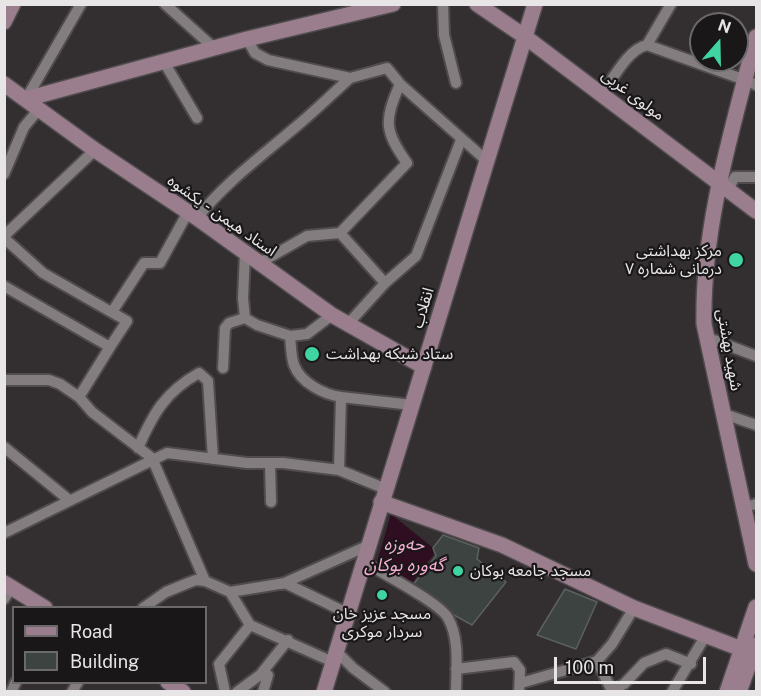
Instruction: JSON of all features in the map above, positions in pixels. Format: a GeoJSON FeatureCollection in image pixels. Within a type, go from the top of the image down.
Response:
{"type":"FeatureCollection","features":[{"type":"Feature","properties":{"kind":"main road"},"geometry":{"type":"LineString","coordinates":[[4,22],[13,4]]}},
{"type":"Feature","properties":{"kind":"main road"},"geometry":{"type":"LineString","coordinates":[[26,99],[247,39],[393,4]]}},
{"type":"Feature","properties":{"kind":"main road","name":"مولوی غربی"},"geometry":{"type":"LineString","coordinates":[[477,4],[524,36],[756,211]]}},
{"type":"Feature","properties":{"kind":"main road","name":"انقلاب"},"geometry":{"type":"LineString","coordinates":[[324,692],[535,4]]}},
{"type":"Feature","properties":{"kind":"main road","name":"شهید بهشتی"},"geometry":{"type":"LineString","coordinates":[[751,82],[756,37]]}},
{"type":"Feature","properties":{"kind":"main road","name":"شهید بهشتی"},"geometry":{"type":"LineString","coordinates":[[756,67],[706,260],[704,324],[756,564]]}},
{"type":"Feature","properties":{"kind":"main road","name":"استاد هیمن - یکشوه"},"geometry":{"type":"LineString","coordinates":[[4,84],[332,315],[424,367]]}},
{"type":"Feature","properties":{"kind":"main road","name":"شهید بهشتی"},"geometry":{"type":"LineString","coordinates":[[724,186],[710,279],[714,340],[730,416],[754,505],[756,524]]}},
{"type":"Feature","properties":{"kind":"main road"},"geometry":{"type":"LineString","coordinates":[[384,496],[502,545],[634,608],[706,635],[750,648]]}},
{"type":"Feature","properties":{"kind":"main road"},"geometry":{"type":"LineString","coordinates":[[7,590],[41,606]]}},
{"type":"Feature","properties":{"kind":"main road"},"geometry":{"type":"LineString","coordinates":[[739,692],[750,648],[756,607]]}},
{"type":"Feature","properties":{"kind":"main road"},"geometry":{"type":"LineString","coordinates":[[727,692],[750,648]]}},
{"type":"Feature","properties":{"kind":"street"},"geometry":{"type":"LineString","coordinates":[[26,99],[81,4]]}},
{"type":"Feature","properties":{"kind":"street"},"geometry":{"type":"LineString","coordinates":[[165,4],[214,48]]}},
{"type":"Feature","properties":{"kind":"street"},"geometry":{"type":"LineString","coordinates":[[443,4],[444,35],[456,83]]}},
{"type":"Feature","properties":{"kind":"street"},"geometry":{"type":"LineString","coordinates":[[647,45],[671,4]]}},
{"type":"Feature","properties":{"kind":"street"},"geometry":{"type":"LineString","coordinates":[[247,39],[255,53],[268,60],[350,78]]}},
{"type":"Feature","properties":{"kind":"street"},"geometry":{"type":"LineString","coordinates":[[602,94],[628,58],[641,46],[647,45],[751,82]]}},
{"type":"Feature","properties":{"kind":"street"},"geometry":{"type":"LineString","coordinates":[[164,62],[197,117]]}},
{"type":"Feature","properties":{"kind":"street"},"geometry":{"type":"LineString","coordinates":[[112,312],[144,263],[160,263],[192,215],[350,78],[387,68],[400,84],[487,161]]}},
{"type":"Feature","properties":{"kind":"street"},"geometry":{"type":"LineString","coordinates":[[258,264],[307,236],[340,233],[407,163],[395,146],[387,127],[388,113],[400,84]]}},
{"type":"Feature","properties":{"kind":"street"},"geometry":{"type":"LineString","coordinates":[[4,174],[24,127],[39,109]]}},
{"type":"Feature","properties":{"kind":"street"},"geometry":{"type":"LineString","coordinates":[[348,324],[385,283],[416,256],[462,140]]}},
{"type":"Feature","properties":{"kind":"street"},"geometry":{"type":"LineString","coordinates":[[78,397],[127,321],[43,273],[4,237],[95,150]]}},
{"type":"Feature","properties":{"kind":"street"},"geometry":{"type":"LineString","coordinates":[[724,186],[735,177],[756,177]]}},
{"type":"Feature","properties":{"kind":"street"},"geometry":{"type":"LineString","coordinates":[[340,233],[385,283]]}},
{"type":"Feature","properties":{"kind":"street"},"geometry":{"type":"LineString","coordinates":[[245,254],[243,298],[245,318]]}},
{"type":"Feature","properties":{"kind":"street"},"geometry":{"type":"LineString","coordinates":[[4,286],[110,347]]}},
{"type":"Feature","properties":{"kind":"street"},"geometry":{"type":"LineString","coordinates":[[245,318],[257,326],[290,336],[307,334],[332,315]]}},
{"type":"Feature","properties":{"kind":"street"},"geometry":{"type":"LineString","coordinates":[[223,368],[225,328],[229,323],[245,318]]}},
{"type":"Feature","properties":{"kind":"street"},"geometry":{"type":"LineString","coordinates":[[290,336],[294,366],[317,390],[340,397],[412,405]]}},
{"type":"Feature","properties":{"kind":"street"},"geometry":{"type":"LineString","coordinates":[[714,340],[756,356]]}},
{"type":"Feature","properties":{"kind":"street"},"geometry":{"type":"LineString","coordinates":[[138,448],[151,419],[177,386],[200,374],[208,381],[213,459]]}},
{"type":"Feature","properties":{"kind":"street"},"geometry":{"type":"LineString","coordinates":[[4,380],[49,380],[78,397],[92,412],[153,458],[205,581]]}},
{"type":"Feature","properties":{"kind":"street"},"geometry":{"type":"LineString","coordinates":[[339,470],[340,397]]}},
{"type":"Feature","properties":{"kind":"street"},"geometry":{"type":"LineString","coordinates":[[730,416],[756,425]]}},
{"type":"Feature","properties":{"kind":"street"},"geometry":{"type":"LineString","coordinates":[[4,447],[69,500]]}},
{"type":"Feature","properties":{"kind":"street"},"geometry":{"type":"LineString","coordinates":[[4,533],[167,453],[339,470],[384,496]]}},
{"type":"Feature","properties":{"kind":"street"},"geometry":{"type":"LineString","coordinates":[[270,463],[271,502]]}},
{"type":"Feature","properties":{"kind":"street"},"geometry":{"type":"LineString","coordinates":[[282,584],[365,553],[449,619],[456,642],[456,692]]}},
{"type":"Feature","properties":{"kind":"street"},"geometry":{"type":"LineString","coordinates":[[146,606],[177,587],[196,580],[205,581],[230,592],[285,583],[347,613]]}},
{"type":"Feature","properties":{"kind":"street"},"geometry":{"type":"LineString","coordinates":[[230,592],[250,625],[335,657],[386,692]]}},
{"type":"Feature","properties":{"kind":"street"},"geometry":{"type":"LineString","coordinates":[[456,669],[514,662],[520,670],[520,687],[597,662],[612,644],[634,608]]}},
{"type":"Feature","properties":{"kind":"street"},"geometry":{"type":"LineString","coordinates":[[225,692],[219,664],[250,625]]}},
{"type":"Feature","properties":{"kind":"street"},"geometry":{"type":"LineString","coordinates":[[672,692],[691,664],[706,635]]}},
{"type":"Feature","properties":{"kind":"street"},"geometry":{"type":"LineString","coordinates":[[237,692],[260,675],[288,640]]}},
{"type":"Feature","properties":{"kind":"street"},"geometry":{"type":"LineString","coordinates":[[597,662],[612,691],[624,684],[644,663],[666,654],[691,664]]}},
{"type":"Feature","properties":{"kind":"street"},"geometry":{"type":"LineString","coordinates":[[263,692],[268,675]]}},
{"type":"Feature","properties":{"kind":"water","name":"حه‌وزه گه‌وره بوکان"},"geometry":{"type":"Polygon","coordinates":[[[391,514],[432,547],[434,554],[409,587],[377,562],[391,514]]]}},
{"type":"Feature","properties":{"kind":"building","name":"مسجد جامعه بوکان"},"geometry":{"type":"Polygon","coordinates":[[[443,535],[479,548],[477,559],[506,582],[472,625],[445,610],[412,586],[436,556],[433,548],[443,535]]]}},
{"type":"Feature","properties":{"kind":"building"},"geometry":{"type":"Polygon","coordinates":[[[565,589],[597,602],[576,649],[537,635],[565,589]]]}},
{"type":"Feature","properties":{"kind":"place","name":"مرکز بهداشتی درمانی شماره ۷"},"geometry":{"type":"Point","coordinates":[736,260]}},
{"type":"Feature","properties":{"kind":"place","name":"ستاد شبکه بهداشت"},"geometry":{"type":"Point","coordinates":[312,354]}},
{"type":"Feature","properties":{"kind":"place","name":"مسجد جامعه بوکان"},"geometry":{"type":"Point","coordinates":[458,571]}},
{"type":"Feature","properties":{"kind":"place","name":"مسجد عزیز خان سردار موکری"},"geometry":{"type":"Point","coordinates":[382,595]}}]}
